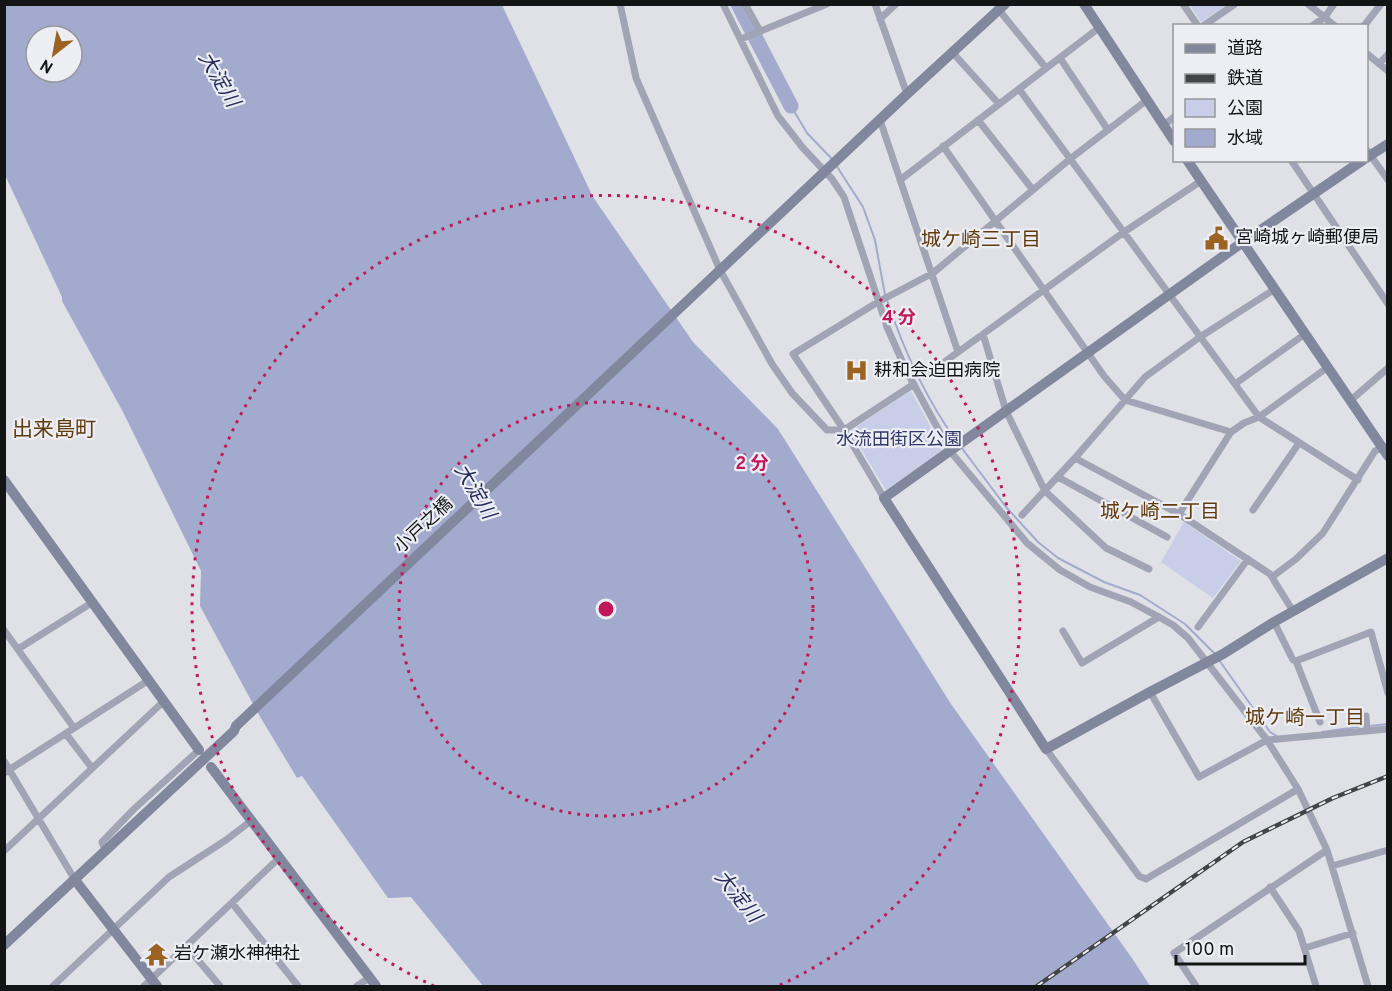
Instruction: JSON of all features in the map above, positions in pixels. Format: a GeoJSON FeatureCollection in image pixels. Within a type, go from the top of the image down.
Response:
{"type":"FeatureCollection","features":[{"type":"Feature","properties":{"kind":"street"},"geometry":{"type":"LineString","coordinates":[[620,4],[636,78],[717,273],[786,385],[827,430],[844,430],[914,384]]}},
{"type":"Feature","properties":{"kind":"street"},"geometry":{"type":"LineString","coordinates":[[723,4],[778,116],[837,186],[850,211],[887,327],[950,451],[1027,543],[1060,570],[1090,587],[1131,602],[1173,625],[1188,638],[1207,661],[1267,740],[1298,789],[1327,850],[1368,987]]}},
{"type":"Feature","properties":{"kind":"street"},"geometry":{"type":"LineString","coordinates":[[745,4],[760,31]]}},
{"type":"Feature","properties":{"kind":"street"},"geometry":{"type":"LineString","coordinates":[[741,39],[826,4]]}},
{"type":"Feature","properties":{"kind":"street"},"geometry":{"type":"LineString","coordinates":[[875,4],[907,94]]}},
{"type":"Feature","properties":{"kind":"street"},"geometry":{"type":"LineString","coordinates":[[880,19],[896,4]]}},
{"type":"Feature","properties":{"kind":"street"},"geometry":{"type":"LineString","coordinates":[[1084,4],[1173,139]]}},
{"type":"Feature","properties":{"kind":"street"},"geometry":{"type":"LineString","coordinates":[[1183,4],[1197,24]]}},
{"type":"Feature","properties":{"kind":"street"},"geometry":{"type":"LineString","coordinates":[[1206,24],[1235,4]]}},
{"type":"Feature","properties":{"kind":"street"},"geometry":{"type":"LineString","coordinates":[[1308,4],[1333,24]]}},
{"type":"Feature","properties":{"kind":"street"},"geometry":{"type":"LineString","coordinates":[[1315,24],[1325,17],[1334,4]]}},
{"type":"Feature","properties":{"kind":"street"},"geometry":{"type":"LineString","coordinates":[[1366,24],[1381,4]]}},
{"type":"Feature","properties":{"kind":"street"},"geometry":{"type":"LineString","coordinates":[[1002,7],[1046,68]]}},
{"type":"Feature","properties":{"kind":"street","name":"小戸之橋"},"geometry":{"type":"LineString","coordinates":[[4,945],[1002,7]]}},
{"type":"Feature","properties":{"kind":"street"},"geometry":{"type":"LineString","coordinates":[[900,180],[1100,27]]}},
{"type":"Feature","properties":{"kind":"street"},"geometry":{"type":"LineString","coordinates":[[953,53],[999,104]]}},
{"type":"Feature","properties":{"kind":"street"},"geometry":{"type":"LineString","coordinates":[[1379,64],[1388,54]]}},
{"type":"Feature","properties":{"kind":"street"},"geometry":{"type":"LineString","coordinates":[[1368,55],[1388,71]]}},
{"type":"Feature","properties":{"kind":"street"},"geometry":{"type":"LineString","coordinates":[[1060,58],[1108,130]]}},
{"type":"Feature","properties":{"kind":"street"},"geometry":{"type":"LineString","coordinates":[[1019,89],[1259,417],[1358,480]]}},
{"type":"Feature","properties":{"kind":"street"},"geometry":{"type":"LineString","coordinates":[[1147,100],[1070,159],[933,273],[878,302],[793,354],[1047,749],[1139,876],[1146,879],[1298,789]]}},
{"type":"Feature","properties":{"kind":"street"},"geometry":{"type":"LineString","coordinates":[[1164,125],[1173,118]]}},
{"type":"Feature","properties":{"kind":"street"},"geometry":{"type":"LineString","coordinates":[[880,120],[958,352]]}},
{"type":"Feature","properties":{"kind":"street"},"geometry":{"type":"LineString","coordinates":[[978,120],[1033,190]]}},
{"type":"Feature","properties":{"kind":"street"},"geometry":{"type":"LineString","coordinates":[[1368,155],[1388,144]]}},
{"type":"Feature","properties":{"kind":"street"},"geometry":{"type":"LineString","coordinates":[[943,146],[1104,376],[1125,400],[1231,432]]}},
{"type":"Feature","properties":{"kind":"street"},"geometry":{"type":"LineString","coordinates":[[1368,157],[1388,180]]}},
{"type":"Feature","properties":{"kind":"street"},"geometry":{"type":"LineString","coordinates":[[1188,162],[1385,452]]}},
{"type":"Feature","properties":{"kind":"street"},"geometry":{"type":"LineString","coordinates":[[1292,162],[1388,304]]}},
{"type":"Feature","properties":{"kind":"street"},"geometry":{"type":"LineString","coordinates":[[884,498],[1359,162]]}},
{"type":"Feature","properties":{"kind":"street"},"geometry":{"type":"LineString","coordinates":[[925,376],[1043,289],[1201,181]]}},
{"type":"Feature","properties":{"kind":"street"},"geometry":{"type":"LineString","coordinates":[[1022,515],[1145,377],[1200,337],[1275,289]]}},
{"type":"Feature","properties":{"kind":"street"},"geometry":{"type":"LineString","coordinates":[[983,334],[1006,411],[1045,491],[1106,548],[1149,569]]}},
{"type":"Feature","properties":{"kind":"street"},"geometry":{"type":"LineString","coordinates":[[1235,384],[1305,334]]}},
{"type":"Feature","properties":{"kind":"street"},"geometry":{"type":"LineString","coordinates":[[1179,514],[1231,432],[1259,417],[1328,367]]}},
{"type":"Feature","properties":{"kind":"street"},"geometry":{"type":"LineString","coordinates":[[1351,400],[1388,368]]}},
{"type":"Feature","properties":{"kind":"street"},"geometry":{"type":"LineString","coordinates":[[1253,510],[1299,442]]}},
{"type":"Feature","properties":{"kind":"street"},"geometry":{"type":"LineString","coordinates":[[1272,577],[1296,559],[1323,533],[1375,451],[1385,452]]}},
{"type":"Feature","properties":{"kind":"street"},"geometry":{"type":"LineString","coordinates":[[1075,458],[1179,514],[1248,559],[1272,577],[1293,611]]}},
{"type":"Feature","properties":{"kind":"street"},"geometry":{"type":"LineString","coordinates":[[1058,477],[1167,537]]}},
{"type":"Feature","properties":{"kind":"street"},"geometry":{"type":"LineString","coordinates":[[4,480],[9,496],[93,602],[199,750],[134,809],[102,842],[105,850]]}},
{"type":"Feature","properties":{"kind":"street"},"geometry":{"type":"LineString","coordinates":[[1047,749],[1223,654],[1274,622],[1388,558]]}},
{"type":"Feature","properties":{"kind":"street"},"geometry":{"type":"LineString","coordinates":[[1198,627],[1248,559]]}},
{"type":"Feature","properties":{"kind":"street"},"geometry":{"type":"LineString","coordinates":[[18,649],[93,602]]}},
{"type":"Feature","properties":{"kind":"street"},"geometry":{"type":"LineString","coordinates":[[1063,631],[1082,663],[1159,617]]}},
{"type":"Feature","properties":{"kind":"street"},"geometry":{"type":"LineString","coordinates":[[1274,622],[1296,661],[1320,722]]}},
{"type":"Feature","properties":{"kind":"street"},"geometry":{"type":"LineString","coordinates":[[4,630],[74,728]]}},
{"type":"Feature","properties":{"kind":"street"},"geometry":{"type":"LineString","coordinates":[[1296,661],[1371,632],[1388,693]]}},
{"type":"Feature","properties":{"kind":"street"},"geometry":{"type":"LineString","coordinates":[[8,771],[149,680]]}},
{"type":"Feature","properties":{"kind":"street"},"geometry":{"type":"LineString","coordinates":[[1150,692],[1199,777],[1267,740],[1388,729]]}},
{"type":"Feature","properties":{"kind":"street"},"geometry":{"type":"LineString","coordinates":[[4,851],[164,701]]}},
{"type":"Feature","properties":{"kind":"street"},"geometry":{"type":"LineString","coordinates":[[1366,716],[1367,731]]}},
{"type":"Feature","properties":{"kind":"street"},"geometry":{"type":"LineString","coordinates":[[66,734],[92,768]]}},
{"type":"Feature","properties":{"kind":"street"},"geometry":{"type":"LineString","coordinates":[[4,761],[75,880],[151,984],[279,858]]}},
{"type":"Feature","properties":{"kind":"street"},"geometry":{"type":"LineString","coordinates":[[211,767],[376,987]]}},
{"type":"Feature","properties":{"kind":"street"},"geometry":{"type":"LineString","coordinates":[[53,987],[170,877],[226,840],[250,820]]}},
{"type":"Feature","properties":{"kind":"street"},"geometry":{"type":"LineString","coordinates":[[1196,987],[1174,953],[1327,850]]}},
{"type":"Feature","properties":{"kind":"street"},"geometry":{"type":"LineString","coordinates":[[1332,866],[1388,850]]}},
{"type":"Feature","properties":{"kind":"street"},"geometry":{"type":"LineString","coordinates":[[1270,887],[1299,931],[1316,987]]}},
{"type":"Feature","properties":{"kind":"street"},"geometry":{"type":"LineString","coordinates":[[232,903],[298,987]]}},
{"type":"Feature","properties":{"kind":"street"},"geometry":{"type":"LineString","coordinates":[[1305,948],[1353,933]]}},
{"type":"Feature","properties":{"kind":"street"},"geometry":{"type":"LineString","coordinates":[[187,947],[220,987]]}},
{"type":"Feature","properties":{"kind":"street"},"geometry":{"type":"LineString","coordinates":[[357,987],[369,978]]}},
{"type":"Feature","properties":{"kind":"green space"},"geometry":{"type":"Polygon","coordinates":[[[1190,5],[1227,5],[1201,22],[1190,5]]]}},
{"type":"Feature","properties":{"kind":"green space","name":"水流田街区公園"},"geometry":{"type":"Polygon","coordinates":[[[911,391],[943,450],[886,490],[850,431],[911,391]]]}},
{"type":"Feature","properties":{"kind":"green space"},"geometry":{"type":"Polygon","coordinates":[[[1184,522],[1241,561],[1213,598],[1161,562],[1184,522]]]}},
{"type":"Feature","properties":{"kind":"water","name":"大淀川"},"geometry":{"type":"Polygon","coordinates":[[[5,5],[502,5],[593,197],[693,342],[778,429],[951,704],[1150,986],[483,986],[411,897],[388,898],[302,776],[297,778],[259,715],[200,606],[201,571],[123,412],[62,301],[5,175],[5,5]]]}},
{"type":"Feature","properties":{"kind":"waterway"},"geometry":{"type":"LineString","coordinates":[[738,4],[791,106]]}},
{"type":"Feature","properties":{"kind":"waterway"},"geometry":{"type":"LineString","coordinates":[[791,106],[807,133],[833,160]]}},
{"type":"Feature","properties":{"kind":"waterway"},"geometry":{"type":"LineString","coordinates":[[836,165],[863,207],[875,240],[885,295]]}},
{"type":"Feature","properties":{"kind":"waterway"},"geometry":{"type":"LineString","coordinates":[[887,300],[917,374],[935,409],[957,442]]}},
{"type":"Feature","properties":{"kind":"waterway"},"geometry":{"type":"LineString","coordinates":[[961,447],[1006,507],[1038,542],[1058,558],[1104,582],[1140,595],[1185,624],[1214,653]]}},
{"type":"Feature","properties":{"kind":"waterway"},"geometry":{"type":"LineString","coordinates":[[1219,660],[1270,732],[1277,736]]}},
{"type":"Feature","properties":{"kind":"waterway"},"geometry":{"type":"LineString","coordinates":[[1369,726],[1388,724]]}},
{"type":"Feature","properties":{"kind":"waterway"},"geometry":{"type":"LineString","coordinates":[[1322,732],[1364,726]]}},
{"type":"Feature","properties":{"kind":"railway"},"geometry":{"type":"LineString","coordinates":[[1037,986],[1243,842],[1333,798],[1388,776]]}},
{"type":"Feature","properties":{"kind":"place","name":"宮崎城ヶ崎郵便局"},"geometry":{"type":"Point","coordinates":[1217,238]}},
{"type":"Feature","properties":{"kind":"place","name":"耕和会迫田病院"},"geometry":{"type":"Point","coordinates":[856,371]}},
{"type":"Feature","properties":{"kind":"place","name":"岩ケ瀬水神神社"},"geometry":{"type":"Point","coordinates":[156,954]}},
{"type":"Feature","properties":{"kind":"district","name":"城ケ崎三丁目"},"geometry":{"type":"Point","coordinates":[981,241]}},
{"type":"Feature","properties":{"kind":"district","name":"出来島町"},"geometry":{"type":"Point","coordinates":[54,430]}},
{"type":"Feature","properties":{"kind":"district","name":"城ケ崎二丁目"},"geometry":{"type":"Point","coordinates":[1160,513]}},
{"type":"Feature","properties":{"kind":"district","name":"城ケ崎一丁目"},"geometry":{"type":"Point","coordinates":[1305,719]}}]}
